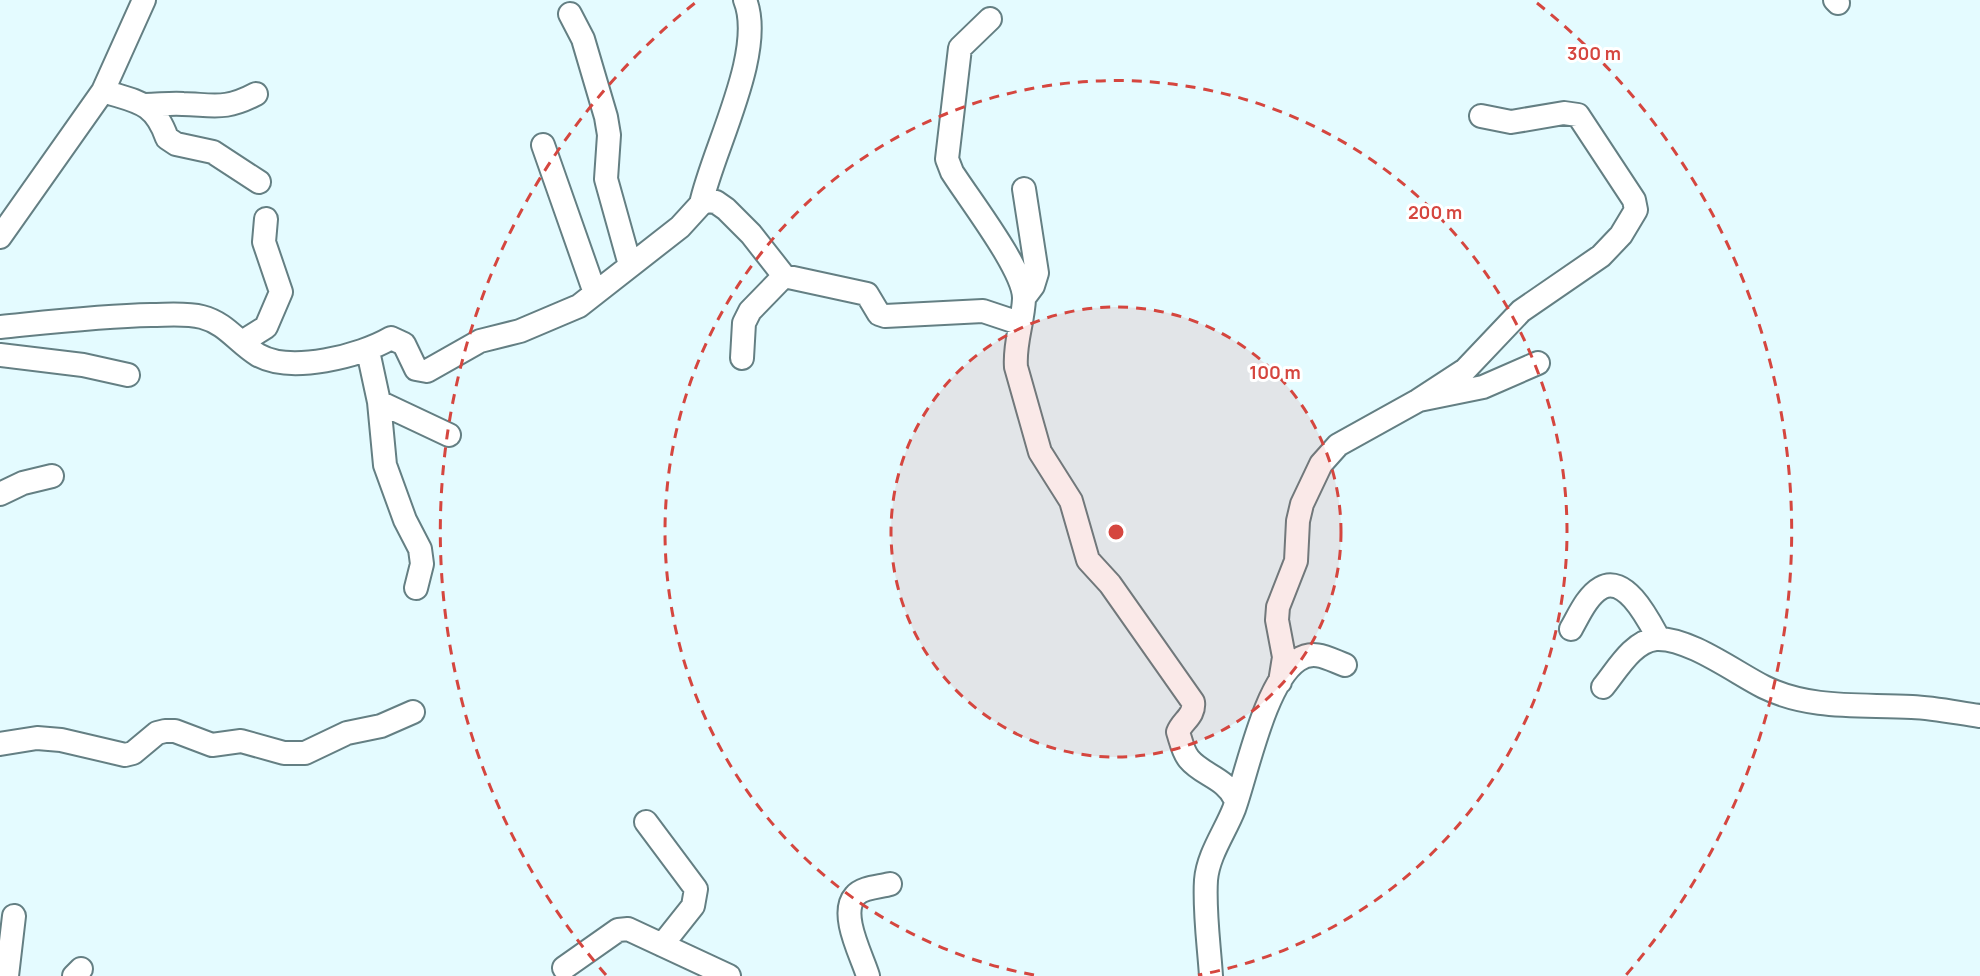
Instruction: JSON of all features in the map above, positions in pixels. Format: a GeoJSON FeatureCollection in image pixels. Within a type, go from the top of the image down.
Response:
{"type":"FeatureCollection","features":[{"type":"Feature","properties":{"kind":"street"},"geometry":{"type":"LineString","coordinates":[[0,237],[103,91],[144,0]]}},
{"type":"Feature","properties":{"kind":"street"},"geometry":{"type":"LineString","coordinates":[[0,327],[124,316],[202,317],[221,325],[261,357],[279,362],[315,361],[368,351],[391,339],[398,340],[416,369],[427,371],[480,341],[503,336],[560,315],[579,306],[680,227],[701,204],[707,178],[724,138],[740,90],[747,51],[749,11],[745,0]]}},
{"type":"Feature","properties":{"kind":"street"},"geometry":{"type":"LineString","coordinates":[[570,14],[583,39],[606,117],[609,135],[606,179],[630,266]]}},
{"type":"Feature","properties":{"kind":"street"},"geometry":{"type":"LineString","coordinates":[[990,19],[960,48],[947,159],[952,172],[1020,277],[1024,298],[1015,354],[1016,367],[1025,390],[1030,422],[1040,453],[1071,501],[1088,561],[1110,584],[1193,702],[1194,709],[1178,732],[1186,756],[1193,764],[1220,780],[1235,799]]}},
{"type":"Feature","properties":{"kind":"street"},"geometry":{"type":"LineString","coordinates":[[103,91],[145,105],[184,104],[216,107],[236,104],[256,94]]}},
{"type":"Feature","properties":{"kind":"street"},"geometry":{"type":"LineString","coordinates":[[145,105],[160,118],[167,138],[176,144],[213,152],[259,182]]}},
{"type":"Feature","properties":{"kind":"street"},"geometry":{"type":"LineString","coordinates":[[1280,682],[1284,657],[1277,620],[1278,607],[1296,561],[1298,521],[1309,486],[1321,464],[1338,445],[1419,400],[1465,370],[1521,311],[1601,256],[1621,235],[1636,210],[1634,200],[1578,116],[1564,113],[1511,122],[1481,116]]}},
{"type":"Feature","properties":{"kind":"street"},"geometry":{"type":"LineString","coordinates":[[543,145],[595,293]]}},
{"type":"Feature","properties":{"kind":"street"},"geometry":{"type":"LineString","coordinates":[[1024,189],[1037,273],[1033,286],[1024,298]]}},
{"type":"Feature","properties":{"kind":"street"},"geometry":{"type":"LineString","coordinates":[[701,204],[716,202],[726,209],[751,234],[774,267],[784,276],[867,294],[879,314],[885,316],[983,311],[1020,323]]}},
{"type":"Feature","properties":{"kind":"street"},"geometry":{"type":"LineString","coordinates":[[242,342],[266,327],[280,292],[264,242],[266,219]]}},
{"type":"Feature","properties":{"kind":"street"},"geometry":{"type":"LineString","coordinates":[[742,358],[744,323],[750,311],[784,276]]}},
{"type":"Feature","properties":{"kind":"street"},"geometry":{"type":"LineString","coordinates":[[368,351],[380,402],[385,465],[405,520],[420,549],[422,564],[416,588]]}},
{"type":"Feature","properties":{"kind":"street"},"geometry":{"type":"LineString","coordinates":[[0,355],[83,365],[128,375]]}},
{"type":"Feature","properties":{"kind":"street"},"geometry":{"type":"LineString","coordinates":[[1419,400],[1483,387],[1538,363]]}},
{"type":"Feature","properties":{"kind":"street"},"geometry":{"type":"LineString","coordinates":[[380,402],[449,435]]}},
{"type":"Feature","properties":{"kind":"street"},"geometry":{"type":"LineString","coordinates":[[0,494],[23,483],[52,476]]}},
{"type":"Feature","properties":{"kind":"street"},"geometry":{"type":"LineString","coordinates":[[1571,629],[1595,592],[1603,586],[1616,586],[1637,602],[1659,639]]}},
{"type":"Feature","properties":{"kind":"street"},"geometry":{"type":"LineString","coordinates":[[1603,687],[1635,649],[1648,641],[1659,639],[1696,650],[1765,687],[1799,700],[1827,705],[1916,707],[1980,716]]}},
{"type":"Feature","properties":{"kind":"street"},"geometry":{"type":"LineString","coordinates":[[1211,976],[1206,882],[1208,865],[1235,806],[1235,799],[1256,737],[1280,682],[1297,660],[1318,654],[1345,665]]}},
{"type":"Feature","properties":{"kind":"street"},"geometry":{"type":"LineString","coordinates":[[0,744],[37,738],[61,740],[125,756],[133,753],[157,733],[175,731],[212,745],[241,741],[284,753],[305,753],[347,733],[381,726],[413,712]]}},
{"type":"Feature","properties":{"kind":"street"},"geometry":{"type":"LineString","coordinates":[[646,822],[696,889],[693,906],[662,945]]}},
{"type":"Feature","properties":{"kind":"street"},"geometry":{"type":"LineString","coordinates":[[868,976],[852,933],[850,905],[854,896],[862,891],[890,884]]}},
{"type":"Feature","properties":{"kind":"street"},"geometry":{"type":"LineString","coordinates":[[7,976],[14,916]]}},
{"type":"Feature","properties":{"kind":"street"},"geometry":{"type":"LineString","coordinates":[[564,968],[618,930],[628,929],[729,976]]}}]}
